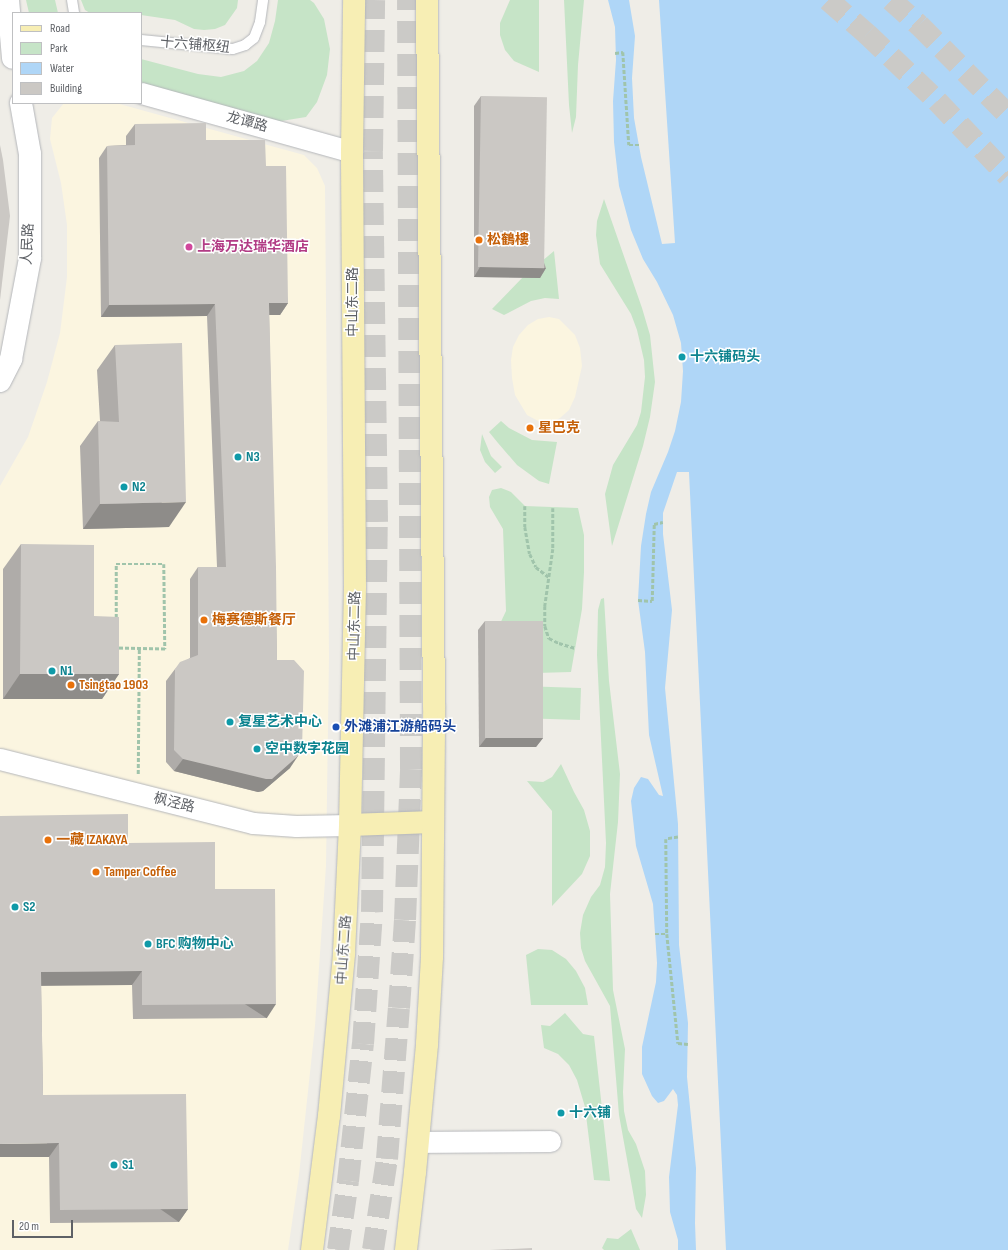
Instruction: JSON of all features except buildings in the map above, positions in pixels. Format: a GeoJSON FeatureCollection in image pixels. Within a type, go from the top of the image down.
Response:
{"type":"FeatureCollection","features":[{"type":"Feature","properties":{"kind":"main road","name":"中山东二路"},"geometry":{"type":"LineString","coordinates":[[312,1250],[329,1116],[344,953],[350,825],[355,587],[352,152],[354,0]]}},
{"type":"Feature","properties":{"kind":"main road"},"geometry":{"type":"LineString","coordinates":[[406,1250],[418,1142],[432,957],[433,627],[426,0]]}},
{"type":"Feature","properties":{"kind":"main road"},"geometry":{"type":"LineString","coordinates":[[350,825],[432,822]]}},
{"type":"Feature","properties":{"kind":"street"},"geometry":{"type":"LineString","coordinates":[[8,0],[12,46]]}},
{"type":"Feature","properties":{"kind":"street"},"geometry":{"type":"LineString","coordinates":[[0,51],[12,57]]}},
{"type":"Feature","properties":{"kind":"street","name":"龙谭路"},"geometry":{"type":"LineString","coordinates":[[142,93],[352,152]]}},
{"type":"Feature","properties":{"kind":"street","name":"人民路"},"geometry":{"type":"LineString","coordinates":[[0,382],[11,359],[30,258],[30,154],[21,104]]}},
{"type":"Feature","properties":{"kind":"street","name":"枫泾路"},"geometry":{"type":"LineString","coordinates":[[0,759],[253,823],[296,826],[350,825]]}},
{"type":"Feature","properties":{"kind":"street"},"geometry":{"type":"LineString","coordinates":[[418,1142],[550,1141]]}},
{"type":"Feature","properties":{"kind":"lane"},"geometry":{"type":"LineString","coordinates":[[72,0],[74,12]]}},
{"type":"Feature","properties":{"kind":"lane","name":"十六铺枢纽"},"geometry":{"type":"LineString","coordinates":[[142,40],[233,49],[245,45],[254,38],[260,22],[263,0]]}},
{"type":"Feature","properties":{"kind":"path"},"geometry":{"type":"LineString","coordinates":[[616,53],[623,52],[629,146],[639,145]]}},
{"type":"Feature","properties":{"kind":"path"},"geometry":{"type":"LineString","coordinates":[[525,506],[530,554],[536,567],[549,577]]}},
{"type":"Feature","properties":{"kind":"path"},"geometry":{"type":"LineString","coordinates":[[553,508],[553,549],[545,626],[549,638],[575,648]]}},
{"type":"Feature","properties":{"kind":"path"},"geometry":{"type":"LineString","coordinates":[[638,600],[652,601],[654,524],[663,522]]}},
{"type":"Feature","properties":{"kind":"path"},"geometry":{"type":"LineString","coordinates":[[116,564],[164,564],[165,649],[139,648],[116,648],[116,564]]}},
{"type":"Feature","properties":{"kind":"path"},"geometry":{"type":"LineString","coordinates":[[138,794],[139,648]]}},
{"type":"Feature","properties":{"kind":"path"},"geometry":{"type":"LineString","coordinates":[[678,837],[666,839],[667,934],[678,1043],[688,1044]]}},
{"type":"Feature","properties":{"kind":"path"},"geometry":{"type":"LineString","coordinates":[[655,934],[667,934]]}},
{"type":"Feature","properties":{"kind":"shaded area"},"geometry":{"type":"Polygon","coordinates":[[[63,104],[120,104],[304,155],[317,168],[325,186],[329,656],[326,866],[315,1026],[299,1175],[288,1250],[0,1250],[0,486],[28,437],[47,382],[60,333],[67,277],[67,225],[61,183],[50,139],[52,118],[63,104]]]}},
{"type":"Feature","properties":{"kind":"shaded area"},"geometry":{"type":"Polygon","coordinates":[[[549,317],[559,319],[575,335],[580,348],[582,366],[575,397],[569,410],[553,422],[540,422],[527,415],[515,395],[511,360],[513,347],[519,335],[528,325],[538,319],[549,317]]]}},
{"type":"Feature","properties":{"kind":"green space"},"geometry":{"type":"Polygon","coordinates":[[[26,0],[55,0],[58,12],[29,12],[26,0]]]}},
{"type":"Feature","properties":{"kind":"green space"},"geometry":{"type":"Polygon","coordinates":[[[81,0],[238,0],[237,8],[225,25],[215,29],[204,30],[194,29],[175,20],[142,15],[142,12],[88,12],[85,10],[81,0]]]}},
{"type":"Feature","properties":{"kind":"green space"},"geometry":{"type":"Polygon","coordinates":[[[278,0],[310,0],[314,3],[324,19],[330,49],[327,75],[317,102],[306,117],[275,122],[142,83],[142,59],[198,74],[221,77],[244,71],[257,61],[269,43],[275,21],[278,0]]]}},
{"type":"Feature","properties":{"kind":"green space"},"geometry":{"type":"Polygon","coordinates":[[[510,0],[539,0],[539,72],[514,61],[505,50],[500,35],[500,23],[510,0]]]}},
{"type":"Feature","properties":{"kind":"green space"},"geometry":{"type":"Polygon","coordinates":[[[564,0],[584,0],[578,65],[576,117],[572,133],[569,105],[564,0]]]}},
{"type":"Feature","properties":{"kind":"green space"},"geometry":{"type":"Polygon","coordinates":[[[604,199],[650,335],[655,382],[650,417],[643,446],[612,546],[605,494],[613,465],[637,425],[641,412],[645,377],[644,360],[637,330],[631,314],[600,264],[596,235],[597,221],[604,199]]]}},
{"type":"Feature","properties":{"kind":"green space"},"geometry":{"type":"Polygon","coordinates":[[[554,251],[559,299],[545,298],[531,301],[504,315],[492,309],[523,277],[554,251]]]}},
{"type":"Feature","properties":{"kind":"green space"},"geometry":{"type":"Polygon","coordinates":[[[501,421],[509,428],[532,440],[557,442],[549,484],[539,481],[517,465],[489,432],[501,421]]]}},
{"type":"Feature","properties":{"kind":"green space"},"geometry":{"type":"Polygon","coordinates":[[[482,434],[491,456],[502,467],[495,473],[485,462],[480,450],[482,434]]]}},
{"type":"Feature","properties":{"kind":"green space"},"geometry":{"type":"Polygon","coordinates":[[[501,488],[511,492],[525,506],[578,508],[584,535],[584,572],[582,609],[571,672],[536,673],[497,630],[506,611],[503,529],[490,507],[489,497],[492,490],[501,488]]]}},
{"type":"Feature","properties":{"kind":"green space"},"geometry":{"type":"Polygon","coordinates":[[[604,598],[609,681],[620,774],[618,822],[610,894],[613,990],[625,1049],[623,1092],[624,1111],[628,1130],[636,1144],[645,1171],[646,1195],[642,1218],[636,1209],[619,1115],[610,1006],[585,961],[581,948],[580,933],[583,915],[591,897],[600,885],[605,867],[606,843],[597,655],[598,610],[601,599],[604,598]]]}},
{"type":"Feature","properties":{"kind":"green space"},"geometry":{"type":"Polygon","coordinates":[[[536,686],[581,688],[580,720],[535,718],[536,686]]]}},
{"type":"Feature","properties":{"kind":"green space"},"geometry":{"type":"Polygon","coordinates":[[[561,764],[584,810],[590,831],[590,856],[582,874],[552,906],[552,811],[527,781],[543,782],[552,777],[561,764]]]}},
{"type":"Feature","properties":{"kind":"green space"},"geometry":{"type":"Polygon","coordinates":[[[538,949],[552,950],[566,959],[576,971],[585,988],[588,1005],[531,1005],[526,955],[538,949]]]}},
{"type":"Feature","properties":{"kind":"green space"},"geometry":{"type":"Polygon","coordinates":[[[565,1013],[583,1034],[594,1036],[610,1181],[594,1180],[585,1107],[577,1080],[569,1065],[558,1054],[544,1048],[541,1025],[550,1026],[565,1013]]]}},
{"type":"Feature","properties":{"kind":"green space"},"geometry":{"type":"Polygon","coordinates":[[[631,1229],[640,1250],[604,1250],[602,1248],[607,1238],[618,1239],[631,1229]]]}},
{"type":"Feature","properties":{"kind":"water"},"geometry":{"type":"Polygon","coordinates":[[[608,0],[1008,0],[1008,1250],[678,1250],[678,1240],[670,1212],[669,1177],[678,1105],[677,1095],[673,1089],[664,1101],[658,1103],[652,1096],[642,1074],[642,1047],[656,982],[657,963],[653,904],[636,846],[631,801],[634,788],[641,777],[648,779],[659,795],[663,796],[649,735],[645,652],[638,600],[641,546],[646,514],[651,492],[675,431],[681,402],[683,371],[681,343],[673,315],[657,282],[643,259],[631,230],[619,186],[614,142],[613,101],[616,60],[615,27],[608,0]]]}},
{"type":"Feature","properties":{"kind":"pier"},"geometry":{"type":"Polygon","coordinates":[[[629,0],[659,0],[675,243],[662,244],[641,157],[634,118],[632,78],[635,36],[629,0]]]}},
{"type":"Feature","properties":{"kind":"pier"},"geometry":{"type":"Polygon","coordinates":[[[677,472],[689,472],[726,1250],[696,1250],[696,1168],[687,1077],[688,1023],[679,945],[678,824],[665,688],[672,610],[663,534],[663,513],[677,472]]]}},
{"type":"Feature","properties":{"kind":"tunnel"},"geometry":{"type":"LineString","coordinates":[[338,1250],[348,1181],[363,1044],[372,912],[377,522],[372,151],[374,0]]}},
{"type":"Feature","properties":{"kind":"tunnel"},"geometry":{"type":"LineString","coordinates":[[373,1250],[387,1159],[399,1008],[405,920],[411,769],[408,0]]}},
{"type":"Feature","properties":{"kind":"tunnel"},"geometry":{"type":"LineString","coordinates":[[828,0],[867,34],[937,101],[1008,176]]}},
{"type":"Feature","properties":{"kind":"tunnel"},"geometry":{"type":"LineString","coordinates":[[891,0],[919,25],[1008,115]]}},
{"type":"Feature","properties":{"kind":"place","name":"松鶴樓"},"geometry":{"type":"Point","coordinates":[479,240]}},
{"type":"Feature","properties":{"kind":"place","name":"上海万达瑞华酒店"},"geometry":{"type":"Point","coordinates":[189,247]}},
{"type":"Feature","properties":{"kind":"place","name":"十六铺码头"},"geometry":{"type":"Point","coordinates":[682,357]}},
{"type":"Feature","properties":{"kind":"place","name":"星巴克"},"geometry":{"type":"Point","coordinates":[530,428]}},
{"type":"Feature","properties":{"kind":"place","name":"N3"},"geometry":{"type":"Point","coordinates":[238,457]}},
{"type":"Feature","properties":{"kind":"place","name":"N2"},"geometry":{"type":"Point","coordinates":[124,487]}},
{"type":"Feature","properties":{"kind":"place","name":"梅赛德斯餐厅"},"geometry":{"type":"Point","coordinates":[204,620]}},
{"type":"Feature","properties":{"kind":"place","name":"N1"},"geometry":{"type":"Point","coordinates":[52,671]}},
{"type":"Feature","properties":{"kind":"place","name":"Tsingtao 1903"},"geometry":{"type":"Point","coordinates":[71,685]}},
{"type":"Feature","properties":{"kind":"place","name":"复星艺术中心"},"geometry":{"type":"Point","coordinates":[230,722]}},
{"type":"Feature","properties":{"kind":"place","name":"外滩浦江游船码头"},"geometry":{"type":"Point","coordinates":[336,727]}},
{"type":"Feature","properties":{"kind":"place","name":"空中数字花园"},"geometry":{"type":"Point","coordinates":[257,749]}},
{"type":"Feature","properties":{"kind":"place","name":"一藏 IZAKAYA"},"geometry":{"type":"Point","coordinates":[48,840]}},
{"type":"Feature","properties":{"kind":"place","name":"Tamper Coffee"},"geometry":{"type":"Point","coordinates":[96,872]}},
{"type":"Feature","properties":{"kind":"place","name":"S2"},"geometry":{"type":"Point","coordinates":[15,907]}},
{"type":"Feature","properties":{"kind":"place","name":"BFC 购物中心"},"geometry":{"type":"Point","coordinates":[148,944]}},
{"type":"Feature","properties":{"kind":"place","name":"十六铺"},"geometry":{"type":"Point","coordinates":[561,1113]}},
{"type":"Feature","properties":{"kind":"place","name":"S1"},"geometry":{"type":"Point","coordinates":[114,1165]}}]}
